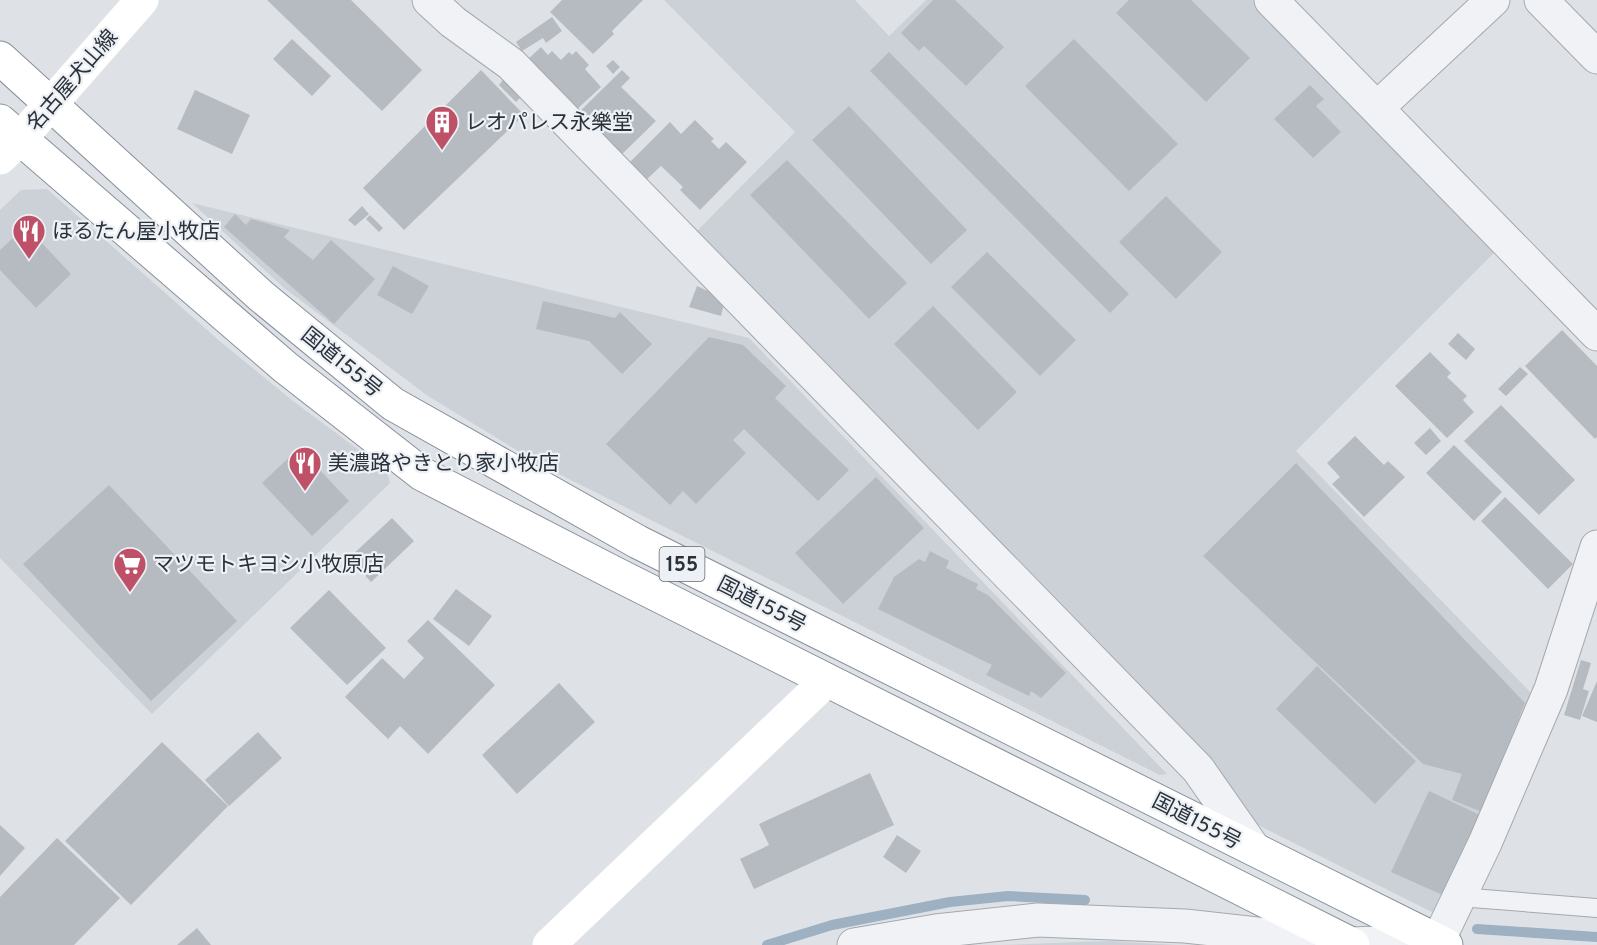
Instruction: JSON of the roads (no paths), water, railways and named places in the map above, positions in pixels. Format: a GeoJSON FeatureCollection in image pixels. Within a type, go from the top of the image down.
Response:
{"type":"FeatureCollection","features":[{"type":"Feature","properties":{"kind":"main road","name":"名古屋犬山線"},"geometry":{"type":"LineString","coordinates":[[7,139],[52,105],[142,0]]}},
{"type":"Feature","properties":{"kind":"main road","name":"国道155号"},"geometry":{"type":"LineString","coordinates":[[0,57],[261,296],[393,404],[638,542],[1442,943]]}},
{"type":"Feature","properties":{"kind":"main road","name":"国道155号"},"geometry":{"type":"LineString","coordinates":[[7,139],[285,367],[422,474],[826,681],[1351,944]]}},
{"type":"Feature","properties":{"kind":"main road"},"geometry":{"type":"LineString","coordinates":[[549,945],[826,681]]}},
{"type":"Feature","properties":{"kind":"street"},"geometry":{"type":"LineString","coordinates":[[429,0],[453,22],[511,64],[1198,769],[1254,849]]}},
{"type":"Feature","properties":{"kind":"street"},"geometry":{"type":"LineString","coordinates":[[1271,0],[1597,334]]}},
{"type":"Feature","properties":{"kind":"street"},"geometry":{"type":"LineString","coordinates":[[1377,108],[1493,0]]}},
{"type":"Feature","properties":{"kind":"street"},"geometry":{"type":"LineString","coordinates":[[1540,0],[1597,57]]}},
{"type":"Feature","properties":{"kind":"street"},"geometry":{"type":"LineString","coordinates":[[854,945],[936,931],[1038,920],[1185,926],[1351,944],[1442,943],[1459,897],[1485,843],[1551,689],[1597,547]]}},
{"type":"Feature","properties":{"kind":"lane"},"geometry":{"type":"LineString","coordinates":[[1459,897],[1597,908]]}},
{"type":"Feature","properties":{"kind":"waterway"},"geometry":{"type":"LineString","coordinates":[[767,945],[832,925],[950,902],[1008,896],[1085,900]]}},
{"type":"Feature","properties":{"kind":"waterway"},"geometry":{"type":"LineString","coordinates":[[1477,929],[1597,937]]}},
{"type":"Feature","properties":{"kind":"place","name":"レオパレス永樂堂"},"geometry":{"type":"Point","coordinates":[442,151]}},
{"type":"Feature","properties":{"kind":"place","name":"ほるたん屋小牧店"},"geometry":{"type":"Point","coordinates":[29,260]}},
{"type":"Feature","properties":{"kind":"place","name":"美濃路やきとり家小牧店"},"geometry":{"type":"Point","coordinates":[305,492]}},
{"type":"Feature","properties":{"kind":"place","name":"マツモトキヨシ小牧原店"},"geometry":{"type":"Point","coordinates":[130,593]}}]}
